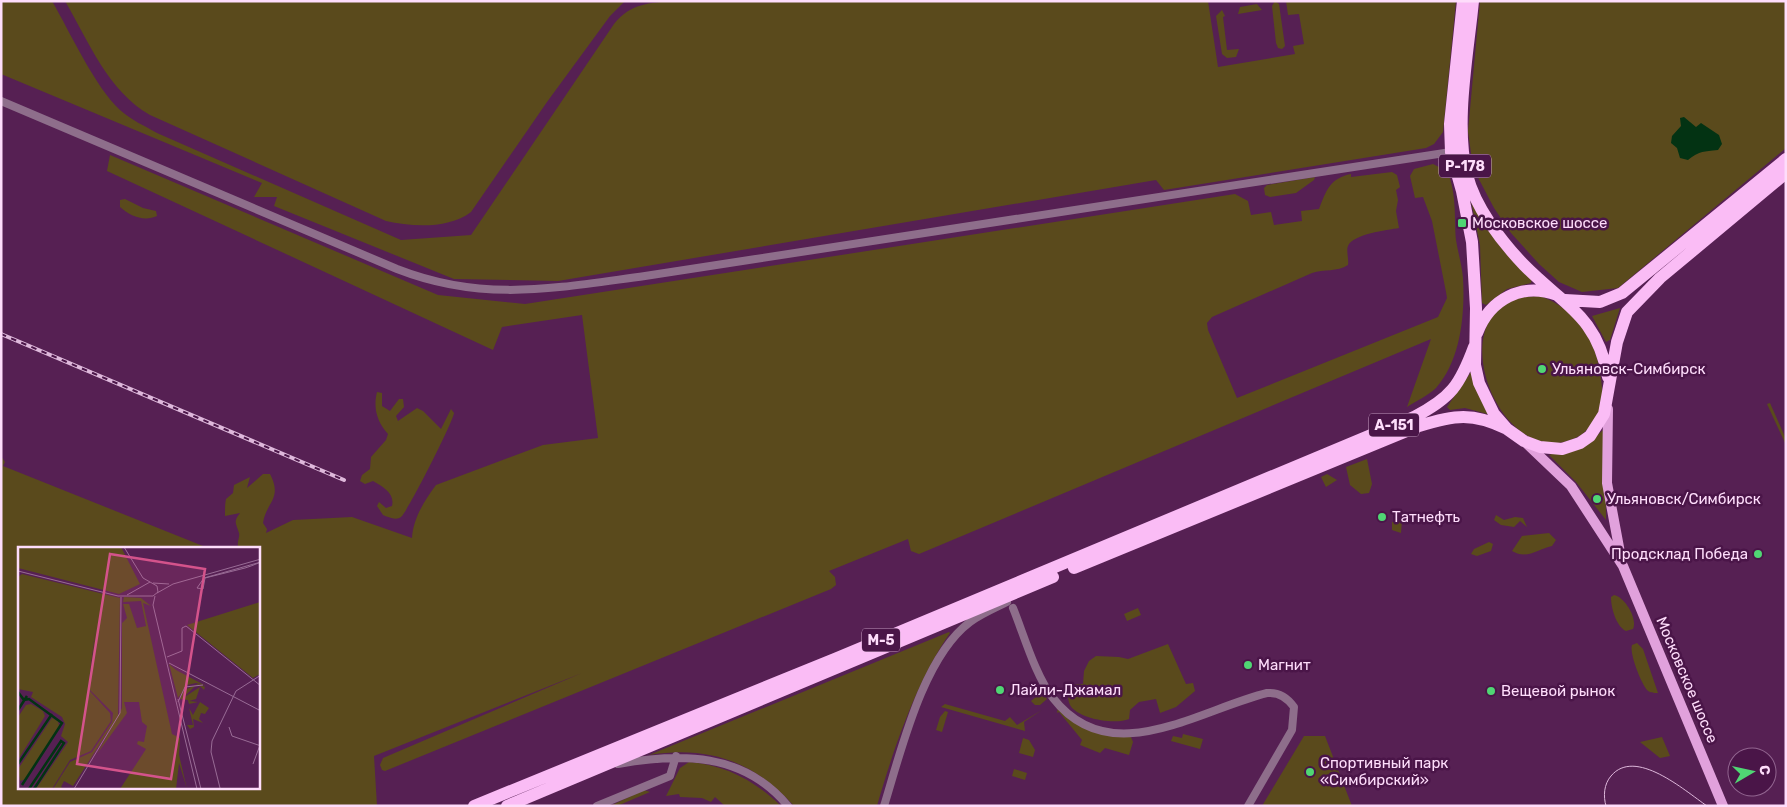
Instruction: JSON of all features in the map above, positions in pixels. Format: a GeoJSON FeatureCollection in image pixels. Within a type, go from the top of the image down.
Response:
{"type":"FeatureCollection","features":[{"type":"Feature","properties":{"kind":"highway","name":"Р-178"},"geometry":{"type":"LineString","coordinates":[[1463,1],[1450,124],[1451,152],[1462,192],[1472,242],[1476,308],[1474,344],[1479,383],[1494,414],[1507,429],[1524,441]]}},
{"type":"Feature","properties":{"kind":"highway","name":"Р-178"},"geometry":{"type":"LineString","coordinates":[[1473,1],[1462,119],[1462,143],[1467,176],[1477,200],[1493,226],[1523,264],[1580,314],[1597,340],[1606,363],[1609,395]]}},
{"type":"Feature","properties":{"kind":"highway","name":"А-151"},"geometry":{"type":"LineString","coordinates":[[1286,471],[1414,417],[1438,404],[1448,396],[1460,381],[1487,315],[1495,304],[1507,296],[1532,290],[1563,298],[1600,302],[1622,293],[1786,159]]}},
{"type":"Feature","properties":{"kind":"highway"},"geometry":{"type":"LineString","coordinates":[[1524,441],[1552,449],[1571,447],[1580,443],[1598,426],[1609,395],[1619,329],[1632,305],[1689,253],[1786,173]]}},
{"type":"Feature","properties":{"kind":"highway","name":"А-151"},"geometry":{"type":"LineString","coordinates":[[1376,443],[1446,418],[1478,417],[1507,429]]}},
{"type":"Feature","properties":{"kind":"highway","name":"М-5"},"geometry":{"type":"LineString","coordinates":[[474,806],[1209,507],[1376,443]]}},
{"type":"Feature","properties":{"kind":"highway","name":"М-5"},"geometry":{"type":"LineString","coordinates":[[507,806],[1057,576],[1286,471]]}},
{"type":"Feature","properties":{"kind":"main road"},"geometry":{"type":"LineString","coordinates":[[1609,395],[1607,483],[1623,566]]}},
{"type":"Feature","properties":{"kind":"main road"},"geometry":{"type":"LineString","coordinates":[[1524,441],[1571,486],[1623,566]]}},
{"type":"Feature","properties":{"kind":"main road","name":"Московское шоссе"},"geometry":{"type":"LineString","coordinates":[[1623,566],[1723,806]]}},
{"type":"Feature","properties":{"kind":"street"},"geometry":{"type":"LineString","coordinates":[[1,101],[411,275],[439,284],[490,291],[547,289],[644,276],[1451,152]]}},
{"type":"Feature","properties":{"kind":"street"},"geometry":{"type":"LineString","coordinates":[[884,806],[916,707],[931,674],[947,647],[971,622],[1057,576]]}},
{"type":"Feature","properties":{"kind":"street"},"geometry":{"type":"LineString","coordinates":[[1013,608],[1053,698],[1081,723],[1106,732],[1137,734],[1167,727],[1237,702],[1272,692],[1286,697],[1290,701],[1295,715],[1292,730],[1248,806]]}},
{"type":"Feature","properties":{"kind":"street"},"geometry":{"type":"LineString","coordinates":[[602,767],[676,756],[705,759],[741,770],[770,788],[788,806]]}},
{"type":"Feature","properties":{"kind":"street"},"geometry":{"type":"LineString","coordinates":[[596,806],[670,776],[676,756]]}},
{"type":"Feature","properties":{"kind":"shaded area"},"geometry":{"type":"Polygon","coordinates":[[[1,1],[52,1],[101,88],[120,110],[133,120],[157,133],[401,240],[471,235],[614,24],[627,12],[641,5],[674,1],[1208,1],[1218,67],[1295,54],[1293,46],[1304,44],[1299,14],[1288,15],[1286,1],[1456,1],[1443,132],[1434,144],[1426,148],[1164,190],[1156,180],[558,281],[454,279],[274,206],[277,197],[254,197],[262,183],[1,74],[1,1]]]}},
{"type":"Feature","properties":{"kind":"shaded area"},"geometry":{"type":"Polygon","coordinates":[[[65,1],[625,1],[610,16],[547,102],[471,212],[462,218],[441,224],[407,225],[386,221],[150,115],[122,93],[111,79],[91,49],[65,1]]]}},
{"type":"Feature","properties":{"kind":"shaded area"},"geometry":{"type":"Polygon","coordinates":[[[1275,1],[1279,4],[1285,46],[1282,49],[1278,48],[1276,43],[1272,6],[1275,1]]]}},
{"type":"Feature","properties":{"kind":"shaded area"},"geometry":{"type":"Polygon","coordinates":[[[1480,1],[1786,1],[1786,148],[1618,288],[1582,292],[1559,282],[1539,264],[1511,233],[1494,208],[1473,168],[1468,131],[1480,1]]]}},
{"type":"Feature","properties":{"kind":"shaded area"},"geometry":{"type":"Polygon","coordinates":[[[1257,4],[1262,10],[1238,14],[1240,7],[1257,4]]]}},
{"type":"Feature","properties":{"kind":"shaded area"},"geometry":{"type":"Polygon","coordinates":[[[1222,10],[1225,16],[1223,17],[1227,50],[1239,49],[1236,57],[1227,58],[1222,54],[1216,16],[1222,10]]]}},
{"type":"Feature","properties":{"kind":"shaded area"},"geometry":{"type":"Polygon","coordinates":[[[1684,117],[1696,127],[1701,123],[1719,135],[1722,144],[1718,150],[1699,153],[1688,160],[1680,158],[1677,148],[1671,143],[1672,136],[1681,126],[1680,118],[1684,117]]]}},
{"type":"Feature","properties":{"kind":"shaded area"},"geometry":{"type":"Polygon","coordinates":[[[110,155],[438,295],[525,304],[1235,194],[1248,201],[1251,215],[1271,212],[1274,225],[1302,221],[1301,211],[1319,209],[1333,182],[1344,176],[1351,174],[1351,177],[1392,172],[1397,175],[1400,187],[1396,190],[1398,200],[1396,211],[1399,228],[1356,238],[1347,248],[1348,265],[1344,267],[1312,273],[1212,317],[1207,323],[1208,330],[1237,398],[1438,317],[1447,298],[1432,221],[1423,197],[1415,198],[1410,176],[1414,169],[1433,164],[1447,171],[1452,188],[1456,240],[1463,278],[1462,321],[1456,350],[1444,377],[1433,391],[1407,407],[1431,339],[919,554],[911,551],[908,539],[829,571],[835,577],[836,585],[831,589],[385,771],[382,770],[380,765],[383,758],[582,673],[374,756],[377,806],[1,806],[1,456],[5,462],[3,466],[206,547],[18,547],[18,790],[260,790],[260,547],[235,547],[238,546],[239,535],[236,521],[240,513],[225,516],[226,499],[233,493],[234,485],[250,477],[247,488],[263,474],[270,474],[275,489],[273,500],[263,523],[267,529],[266,533],[293,520],[352,517],[412,538],[414,524],[420,510],[436,485],[543,445],[598,438],[582,315],[502,327],[493,350],[107,171],[110,155]]]}},
{"type":"Feature","properties":{"kind":"shaded area"},"geometry":{"type":"Polygon","coordinates":[[[1315,177],[1314,180],[1296,193],[1270,197],[1265,195],[1264,188],[1267,185],[1315,177]]]}},
{"type":"Feature","properties":{"kind":"shaded area"},"geometry":{"type":"Polygon","coordinates":[[[125,199],[143,208],[156,211],[157,216],[142,218],[128,213],[120,207],[120,200],[125,199]]]}},
{"type":"Feature","properties":{"kind":"shaded area"},"geometry":{"type":"Polygon","coordinates":[[[1471,201],[1532,279],[1531,283],[1507,289],[1486,305],[1482,303],[1480,245],[1471,201]]]}},
{"type":"Feature","properties":{"kind":"shaded area"},"geometry":{"type":"Polygon","coordinates":[[[1540,296],[1565,309],[1575,318],[1590,339],[1599,365],[1602,394],[1601,409],[1586,430],[1570,440],[1546,443],[1524,433],[1505,416],[1491,392],[1483,366],[1483,340],[1491,317],[1510,300],[1521,297],[1540,296]]]}},
{"type":"Feature","properties":{"kind":"shaded area"},"geometry":{"type":"Polygon","coordinates":[[[1620,308],[1610,340],[1606,342],[1592,316],[1620,308]]]}},
{"type":"Feature","properties":{"kind":"shaded area"},"geometry":{"type":"Polygon","coordinates":[[[1471,372],[1491,415],[1465,408],[1450,410],[1447,407],[1471,372]]]}},
{"type":"Feature","properties":{"kind":"shaded area"},"geometry":{"type":"Polygon","coordinates":[[[377,392],[382,393],[382,406],[390,411],[399,399],[403,399],[404,407],[396,416],[398,421],[417,408],[423,411],[441,429],[451,409],[454,413],[420,485],[405,512],[397,519],[383,515],[377,506],[379,502],[386,508],[392,506],[390,494],[373,481],[365,484],[360,481],[362,475],[370,469],[371,457],[386,440],[388,434],[381,425],[377,414],[375,404],[377,392]]]}},
{"type":"Feature","properties":{"kind":"shaded area"},"geometry":{"type":"Polygon","coordinates":[[[1770,403],[1786,439],[1785,443],[1767,404],[1770,403]]]}},
{"type":"Feature","properties":{"kind":"shaded area"},"geometry":{"type":"Polygon","coordinates":[[[1605,430],[1606,520],[1576,482],[1549,455],[1592,440],[1605,430]]]}},
{"type":"Feature","properties":{"kind":"shaded area"},"geometry":{"type":"Polygon","coordinates":[[[1367,459],[1372,484],[1369,493],[1361,494],[1350,485],[1346,467],[1367,459]]]}},
{"type":"Feature","properties":{"kind":"shaded area"},"geometry":{"type":"Polygon","coordinates":[[[1327,474],[1337,480],[1326,487],[1321,477],[1327,474]]]}},
{"type":"Feature","properties":{"kind":"shaded area"},"geometry":{"type":"Polygon","coordinates":[[[1496,515],[1504,520],[1515,517],[1523,518],[1527,527],[1520,521],[1514,527],[1501,525],[1494,520],[1496,515]]]}},
{"type":"Feature","properties":{"kind":"shaded area"},"geometry":{"type":"Polygon","coordinates":[[[1402,520],[1401,533],[1392,530],[1392,522],[1402,520]]]}},
{"type":"Feature","properties":{"kind":"shaded area"},"geometry":{"type":"Polygon","coordinates":[[[1549,533],[1556,540],[1552,546],[1528,554],[1512,551],[1522,536],[1549,533]]]}},
{"type":"Feature","properties":{"kind":"shaded area"},"geometry":{"type":"Polygon","coordinates":[[[1489,542],[1493,544],[1491,551],[1477,556],[1471,554],[1474,549],[1489,542]]]}},
{"type":"Feature","properties":{"kind":"shaded area"},"geometry":{"type":"Polygon","coordinates":[[[1614,595],[1622,600],[1630,609],[1634,620],[1633,629],[1626,631],[1619,625],[1611,601],[1611,597],[1614,595]]]}},
{"type":"Feature","properties":{"kind":"shaded area"},"geometry":{"type":"Polygon","coordinates":[[[1138,608],[1141,615],[1127,621],[1124,614],[1138,608]]]}},
{"type":"Feature","properties":{"kind":"shaded area"},"geometry":{"type":"Polygon","coordinates":[[[949,632],[927,672],[907,716],[877,806],[794,806],[779,790],[763,778],[746,767],[728,760],[691,752],[649,755],[949,632]]]}},
{"type":"Feature","properties":{"kind":"shaded area"},"geometry":{"type":"Polygon","coordinates":[[[1637,643],[1643,649],[1658,693],[1647,690],[1639,675],[1632,649],[1632,645],[1637,643]]]}},
{"type":"Feature","properties":{"kind":"shaded area"},"geometry":{"type":"Polygon","coordinates":[[[1168,644],[1186,684],[1193,683],[1195,691],[1176,707],[1160,713],[1156,699],[1139,702],[1130,710],[1129,719],[1106,721],[1081,714],[1070,705],[1068,695],[1070,685],[1083,684],[1084,671],[1089,661],[1096,656],[1128,659],[1168,644]]]}},
{"type":"Feature","properties":{"kind":"shaded area"},"geometry":{"type":"Polygon","coordinates":[[[1037,696],[1045,696],[1047,699],[1040,705],[1035,705],[1031,701],[1037,696]]]}},
{"type":"Feature","properties":{"kind":"shaded area"},"geometry":{"type":"Polygon","coordinates":[[[945,704],[1005,721],[1010,717],[1017,725],[1042,710],[1024,722],[1025,731],[941,707],[945,704]]]}},
{"type":"Feature","properties":{"kind":"shaded area"},"geometry":{"type":"Polygon","coordinates":[[[1058,707],[1106,734],[1131,737],[1133,742],[1129,755],[1105,748],[1100,753],[1080,745],[1082,740],[1059,712],[1057,713],[1058,707]]]}},
{"type":"Feature","properties":{"kind":"shaded area"},"geometry":{"type":"Polygon","coordinates":[[[945,711],[948,712],[942,732],[936,730],[940,717],[945,711]]]}},
{"type":"Feature","properties":{"kind":"shaded area"},"geometry":{"type":"Polygon","coordinates":[[[1183,734],[1203,739],[1200,749],[1171,741],[1173,736],[1182,738],[1183,734]]]}},
{"type":"Feature","properties":{"kind":"shaded area","name":"Спортивный парк «Симбирский»"},"geometry":{"type":"Polygon","coordinates":[[[1304,736],[1325,736],[1352,806],[1262,806],[1304,736]]]}},
{"type":"Feature","properties":{"kind":"shaded area"},"geometry":{"type":"Polygon","coordinates":[[[1662,737],[1670,756],[1660,758],[1640,742],[1662,737]]]}},
{"type":"Feature","properties":{"kind":"shaded area"},"geometry":{"type":"Polygon","coordinates":[[[1023,738],[1029,740],[1035,750],[1033,757],[1019,753],[1023,738]]]}},
{"type":"Feature","properties":{"kind":"shaded area"},"geometry":{"type":"Polygon","coordinates":[[[689,762],[715,767],[739,776],[761,789],[781,806],[725,806],[715,797],[711,802],[702,798],[680,797],[679,794],[666,796],[680,768],[689,762]]]}},
{"type":"Feature","properties":{"kind":"shaded area"},"geometry":{"type":"Polygon","coordinates":[[[1014,769],[1027,773],[1025,780],[1012,776],[1014,769]]]}},
{"type":"Feature","properties":{"kind":"shaded area"},"geometry":{"type":"Polygon","coordinates":[[[644,790],[650,792],[617,806],[610,806],[644,790]]]}},
{"type":"Feature","properties":{"kind":"tram line"},"geometry":{"type":"LineString","coordinates":[[1606,806],[1605,790],[1611,776],[1621,768],[1633,766],[1659,774],[1707,806]]}},
{"type":"Feature","properties":{"kind":"railway"},"geometry":{"type":"LineString","coordinates":[[1,334],[344,480]]}},
{"type":"Feature","properties":{"kind":"place","name":"Московское шоссе"},"geometry":{"type":"Point","coordinates":[1462,223]}},
{"type":"Feature","properties":{"kind":"place","name":"Ульяновск-Симбирск"},"geometry":{"type":"Point","coordinates":[1542,369]}},
{"type":"Feature","properties":{"kind":"place","name":"Ульяновск/Симбирск"},"geometry":{"type":"Point","coordinates":[1597,499]}},
{"type":"Feature","properties":{"kind":"place","name":"Татнефть"},"geometry":{"type":"Point","coordinates":[1382,517]}},
{"type":"Feature","properties":{"kind":"place","name":"Продсклад Победа"},"geometry":{"type":"Point","coordinates":[1758,554]}},
{"type":"Feature","properties":{"kind":"place","name":"Магнит"},"geometry":{"type":"Point","coordinates":[1248,665]}},
{"type":"Feature","properties":{"kind":"place","name":"Лайли-Джамал"},"geometry":{"type":"Point","coordinates":[1000,690]}},
{"type":"Feature","properties":{"kind":"place","name":"Вещевой рынок"},"geometry":{"type":"Point","coordinates":[1491,691]}},
{"type":"Feature","properties":{"kind":"place","name":"Спортивный парк «Симбирский»"},"geometry":{"type":"Point","coordinates":[1310,772]}}]}
